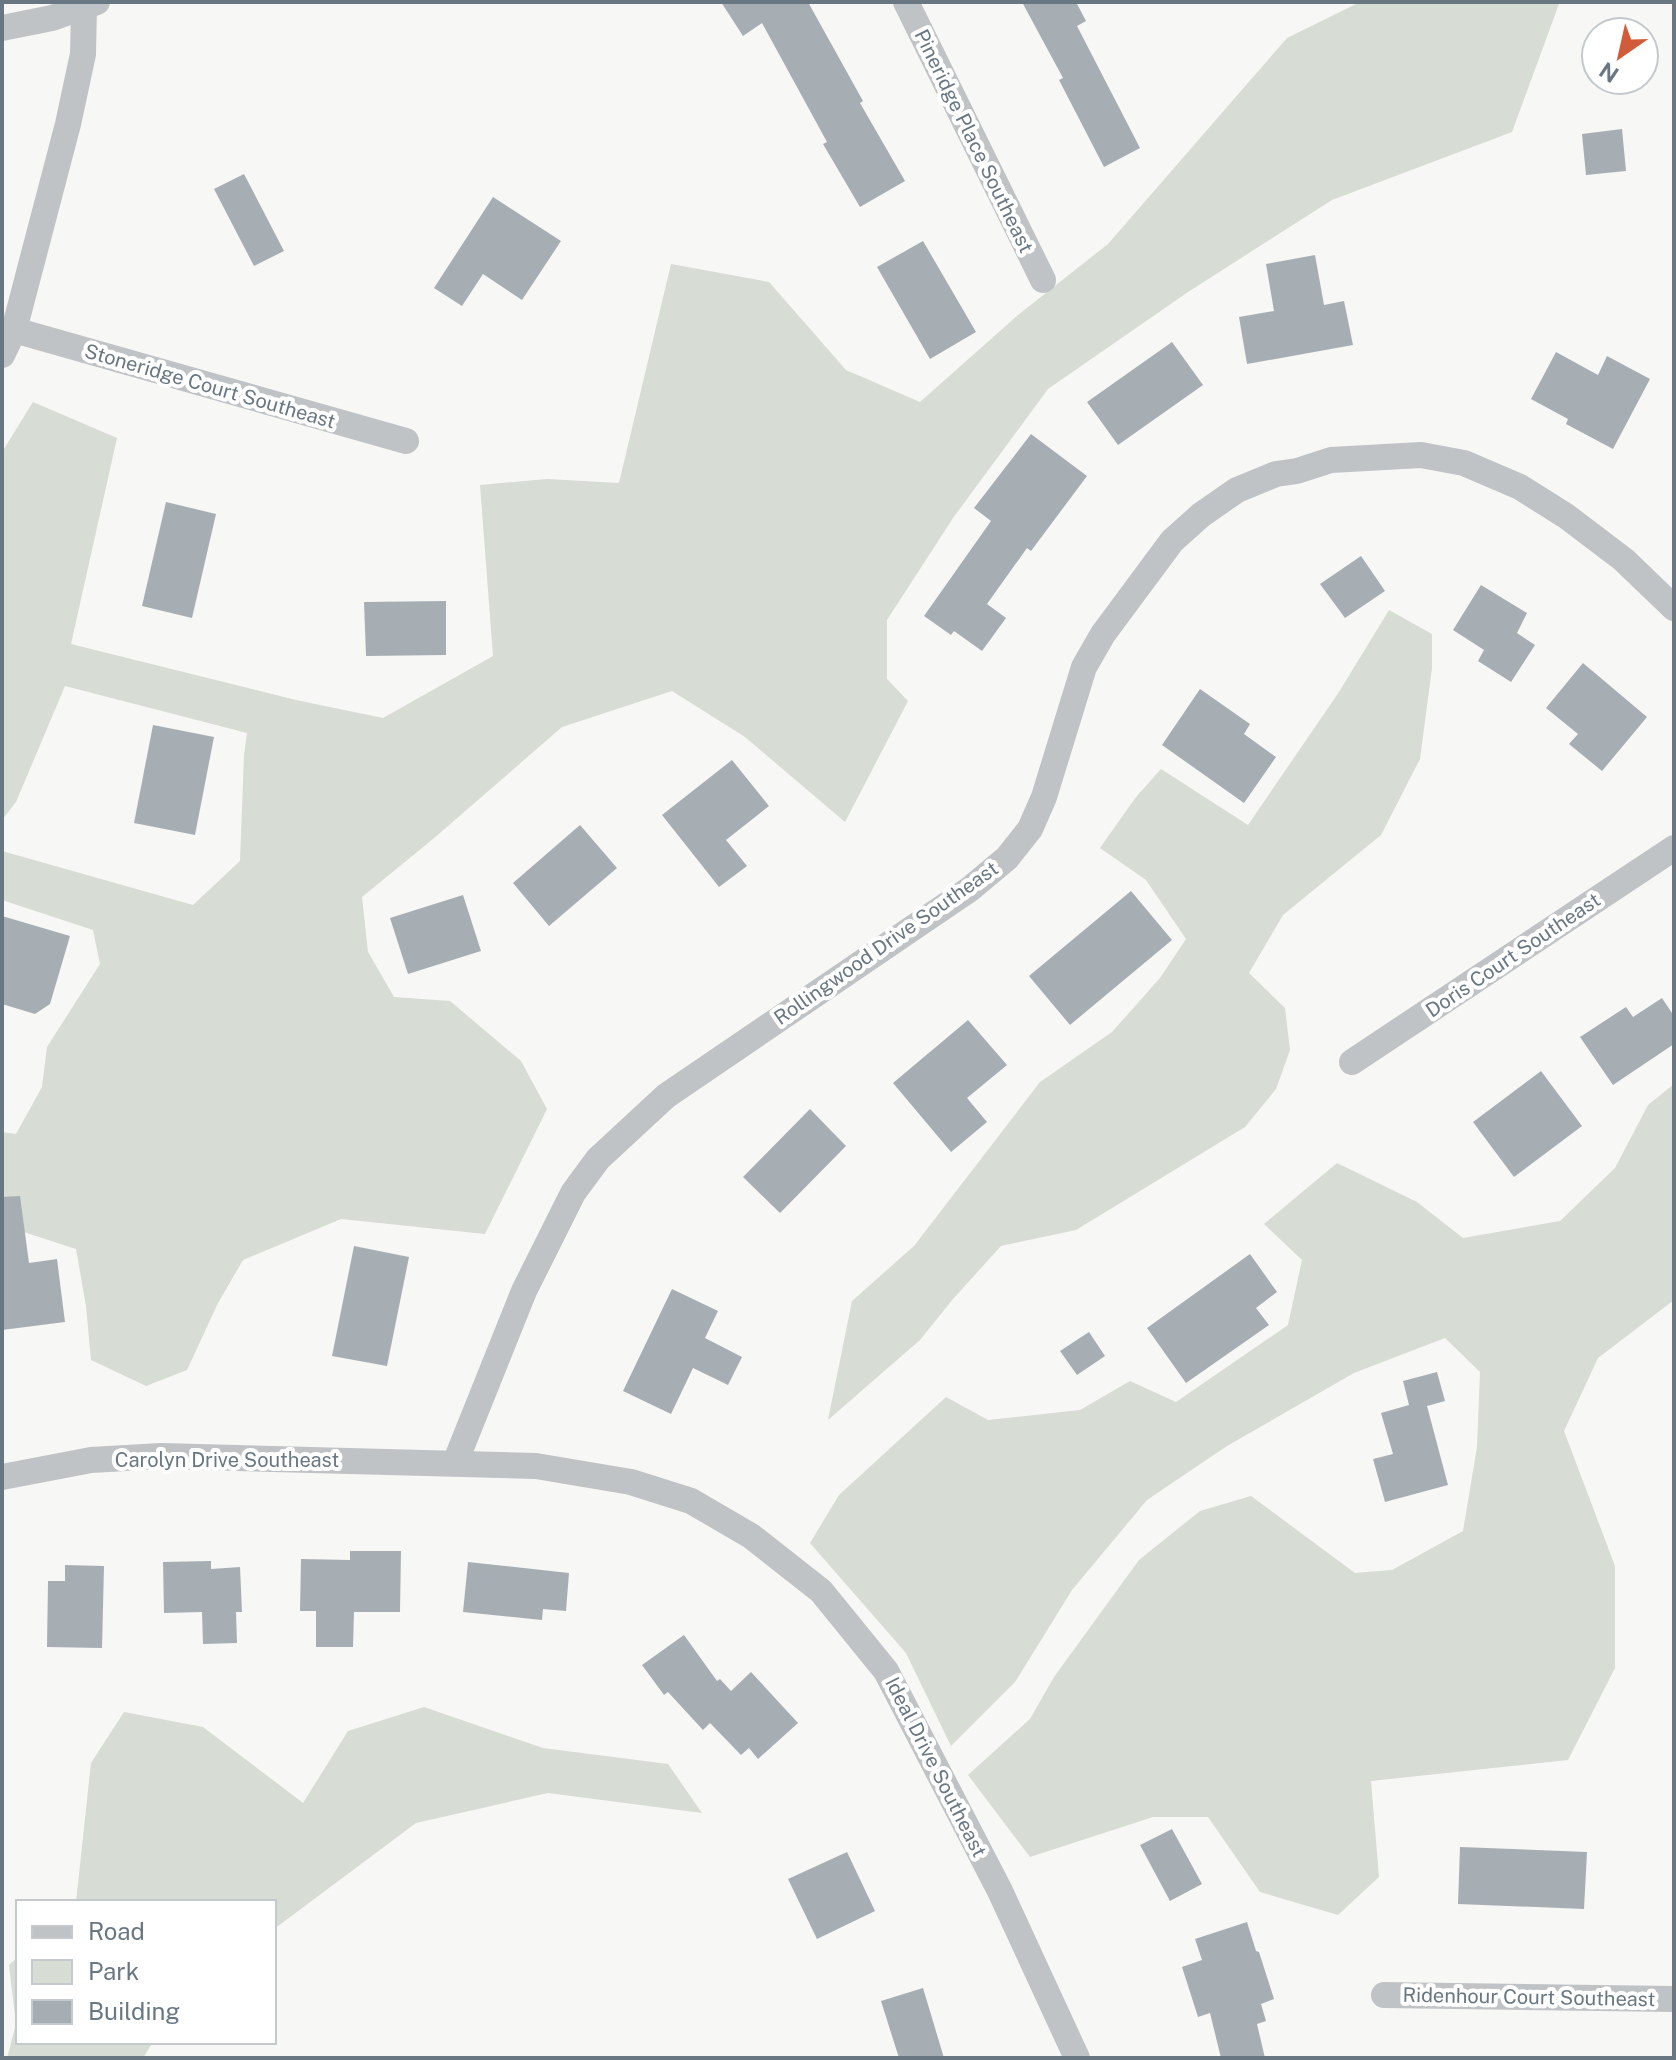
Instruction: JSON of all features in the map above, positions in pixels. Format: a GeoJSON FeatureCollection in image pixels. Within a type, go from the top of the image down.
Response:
{"type":"FeatureCollection","features":[{"type":"Feature","properties":{"kind":"street","name":"Pineridge Place Southeast"},"geometry":{"type":"LineString","coordinates":[[906,2],[1043,280]]}},
{"type":"Feature","properties":{"kind":"street"},"geometry":{"type":"LineString","coordinates":[[2,28],[52,18],[91,4],[71,110],[14,330],[2,355]]}},
{"type":"Feature","properties":{"kind":"street","name":"Stoneridge Court Southeast"},"geometry":{"type":"LineString","coordinates":[[14,330],[406,441]]}},
{"type":"Feature","properties":{"kind":"street","name":"Rollingwood Drive Southeast"},"geometry":{"type":"LineString","coordinates":[[455,1463],[524,1291],[573,1193],[598,1159],[666,1096],[970,889],[1007,858],[1030,829],[1044,797],[1084,667],[1103,634],[1172,541],[1201,515],[1237,490],[1276,474],[1331,460],[1421,455],[1464,463],[1520,487],[1566,516],[1624,560],[1674,608]]}},
{"type":"Feature","properties":{"kind":"street","name":"Doris Court Southeast"},"geometry":{"type":"LineString","coordinates":[[1352,1062],[1674,848]]}},
{"type":"Feature","properties":{"kind":"street","name":"Carolyn Drive Southeast"},"geometry":{"type":"LineString","coordinates":[[2,1477],[91,1460],[161,1456],[455,1463]]}},
{"type":"Feature","properties":{"kind":"street","name":"Ideal Drive Southeast"},"geometry":{"type":"LineString","coordinates":[[455,1463],[536,1466],[631,1482],[691,1501],[751,1536],[821,1591],[886,1671],[1000,1891],[1077,2058]]}},
{"type":"Feature","properties":{"kind":"street","name":"Ridenhour Court Southeast"},"geometry":{"type":"LineString","coordinates":[[1384,1995],[1674,1999]]}},
{"type":"Feature","properties":{"kind":"green space"},"geometry":{"type":"Polygon","coordinates":[[[1360,2],[1559,4],[1512,132],[1332,200],[1188,292],[1048,389],[953,518],[887,620],[887,679],[908,701],[845,822],[745,737],[672,691],[562,727],[362,897],[368,952],[394,997],[450,1001],[521,1061],[547,1109],[485,1234],[341,1219],[243,1260],[218,1303],[187,1370],[146,1386],[91,1360],[76,1249],[2,1225],[2,1132],[16,1134],[42,1087],[47,1047],[100,964],[93,930],[2,900],[2,851],[193,905],[240,861],[247,733],[65,686],[16,802],[2,820],[2,452],[33,402],[117,438],[71,644],[296,700],[383,718],[493,656],[480,485],[547,479],[619,483],[671,264],[769,282],[846,370],[920,402],[1018,315],[1108,244],[1287,38],[1360,2]]]}},
{"type":"Feature","properties":{"kind":"green space"},"geometry":{"type":"Polygon","coordinates":[[[1389,610],[1432,634],[1432,668],[1420,759],[1381,835],[1283,915],[1249,973],[1285,1008],[1290,1050],[1276,1089],[1245,1127],[1076,1230],[1001,1246],[920,1340],[828,1420],[852,1301],[914,1246],[1040,1082],[1112,1032],[1160,978],[1186,939],[1146,880],[1100,848],[1136,797],[1161,769],[1248,825],[1339,692],[1389,610]]]}},
{"type":"Feature","properties":{"kind":"green space"},"geometry":{"type":"Polygon","coordinates":[[[1674,1084],[1674,1300],[1598,1358],[1564,1431],[1615,1566],[1615,1668],[1568,1760],[1371,1781],[1379,1877],[1338,1915],[1260,1892],[1208,1817],[1153,1817],[1030,1857],[968,1775],[1030,1719],[1054,1677],[1139,1560],[1200,1511],[1251,1496],[1355,1573],[1392,1570],[1463,1531],[1477,1447],[1480,1372],[1445,1338],[1354,1373],[1227,1446],[1147,1500],[1072,1590],[1015,1682],[951,1746],[906,1653],[810,1543],[839,1495],[946,1397],[988,1420],[1080,1410],[1130,1381],[1176,1402],[1288,1325],[1302,1260],[1264,1224],[1337,1163],[1417,1202],[1463,1238],[1560,1221],[1615,1168],[1648,1105],[1674,1084]]]}},
{"type":"Feature","properties":{"kind":"green space"},"geometry":{"type":"Polygon","coordinates":[[[424,1707],[543,1748],[668,1764],[702,1813],[548,1793],[416,1823],[276,1928],[276,1900],[76,1900],[91,1763],[124,1712],[203,1727],[303,1803],[348,1731],[424,1707]]]}},
{"type":"Feature","properties":{"kind":"green space"},"geometry":{"type":"Polygon","coordinates":[[[16,1959],[16,2024],[9,1965],[16,1959]]]}},
{"type":"Feature","properties":{"kind":"green space"},"geometry":{"type":"Polygon","coordinates":[[[16,2024],[16,2044],[152,2044],[143,2058],[7,2058],[16,2024]]]}},
{"type":"Feature","properties":{"kind":"building"},"geometry":{"type":"Polygon","coordinates":[[[721,2],[808,2],[863,101],[860,103],[905,181],[860,207],[823,144],[827,142],[762,23],[743,36],[721,2]]]}},
{"type":"Feature","properties":{"kind":"building"},"geometry":{"type":"Polygon","coordinates":[[[1022,2],[1076,2],[1086,21],[1077,26],[1140,148],[1104,167],[1059,80],[1063,78],[1022,2]]]}},
{"type":"Feature","properties":{"kind":"building"},"geometry":{"type":"Polygon","coordinates":[[[1622,129],[1626,171],[1586,175],[1582,134],[1622,129]]]}},
{"type":"Feature","properties":{"kind":"building"},"geometry":{"type":"Polygon","coordinates":[[[244,174],[284,251],[254,266],[214,189],[244,174]]]}},
{"type":"Feature","properties":{"kind":"building"},"geometry":{"type":"Polygon","coordinates":[[[493,197],[561,241],[522,300],[483,274],[462,306],[434,288],[493,197]]]}},
{"type":"Feature","properties":{"kind":"building"},"geometry":{"type":"Polygon","coordinates":[[[923,241],[976,332],[930,359],[877,267],[923,241]]]}},
{"type":"Feature","properties":{"kind":"building"},"geometry":{"type":"Polygon","coordinates":[[[1315,255],[1324,305],[1344,301],[1353,345],[1247,364],[1239,317],[1274,311],[1266,264],[1315,255]]]}},
{"type":"Feature","properties":{"kind":"building"},"geometry":{"type":"Polygon","coordinates":[[[1172,342],[1203,385],[1118,445],[1087,402],[1172,342]]]}},
{"type":"Feature","properties":{"kind":"building"},"geometry":{"type":"Polygon","coordinates":[[[1556,352],[1598,375],[1607,356],[1650,379],[1613,449],[1566,424],[1568,419],[1531,399],[1556,352]]]}},
{"type":"Feature","properties":{"kind":"building"},"geometry":{"type":"Polygon","coordinates":[[[1031,434],[1087,476],[1031,551],[1027,548],[987,604],[1006,618],[982,651],[954,631],[951,635],[924,616],[991,521],[974,508],[1031,434]]]}},
{"type":"Feature","properties":{"kind":"building"},"geometry":{"type":"Polygon","coordinates":[[[166,502],[216,514],[192,618],[142,606],[166,502]]]}},
{"type":"Feature","properties":{"kind":"building"},"geometry":{"type":"Polygon","coordinates":[[[1361,556],[1385,591],[1345,618],[1320,584],[1361,556]]]}},
{"type":"Feature","properties":{"kind":"building"},"geometry":{"type":"Polygon","coordinates":[[[1481,585],[1527,613],[1517,633],[1535,645],[1511,682],[1478,661],[1484,650],[1453,630],[1481,585]]]}},
{"type":"Feature","properties":{"kind":"building"},"geometry":{"type":"Polygon","coordinates":[[[446,601],[446,655],[366,656],[364,602],[446,601]]]}},
{"type":"Feature","properties":{"kind":"building"},"geometry":{"type":"Polygon","coordinates":[[[1583,663],[1647,717],[1602,771],[1569,744],[1578,734],[1546,708],[1583,663]]]}},
{"type":"Feature","properties":{"kind":"building"},"geometry":{"type":"Polygon","coordinates":[[[1200,689],[1250,724],[1244,734],[1276,757],[1244,803],[1162,745],[1200,689]]]}},
{"type":"Feature","properties":{"kind":"building"},"geometry":{"type":"Polygon","coordinates":[[[153,725],[214,737],[195,835],[134,823],[153,725]]]}},
{"type":"Feature","properties":{"kind":"building"},"geometry":{"type":"Polygon","coordinates":[[[732,760],[769,806],[726,840],[747,866],[719,887],[662,815],[732,760]]]}},
{"type":"Feature","properties":{"kind":"building"},"geometry":{"type":"Polygon","coordinates":[[[580,825],[617,868],[549,926],[513,883],[580,825]]]}},
{"type":"Feature","properties":{"kind":"building"},"geometry":{"type":"Polygon","coordinates":[[[1131,891],[1172,940],[1070,1025],[1029,976],[1131,891]]]}},
{"type":"Feature","properties":{"kind":"building"},"geometry":{"type":"Polygon","coordinates":[[[463,895],[481,951],[408,974],[390,918],[463,895]]]}},
{"type":"Feature","properties":{"kind":"building"},"geometry":{"type":"Polygon","coordinates":[[[2,916],[70,936],[50,1004],[35,1014],[2,1004],[2,916]]]}},
{"type":"Feature","properties":{"kind":"building"},"geometry":{"type":"Polygon","coordinates":[[[1662,998],[1674,1016],[1674,1044],[1613,1085],[1580,1037],[1626,1007],[1633,1017],[1662,998]]]}},
{"type":"Feature","properties":{"kind":"building"},"geometry":{"type":"Polygon","coordinates":[[[968,1020],[1007,1065],[967,1098],[987,1122],[951,1152],[893,1083],[968,1020]]]}},
{"type":"Feature","properties":{"kind":"building"},"geometry":{"type":"Polygon","coordinates":[[[1541,1071],[1582,1126],[1514,1177],[1473,1122],[1541,1071]]]}},
{"type":"Feature","properties":{"kind":"building"},"geometry":{"type":"Polygon","coordinates":[[[810,1109],[846,1146],[780,1213],[743,1177],[810,1109]]]}},
{"type":"Feature","properties":{"kind":"building"},"geometry":{"type":"Polygon","coordinates":[[[20,1196],[29,1263],[57,1259],[65,1322],[2,1330],[2,1197],[20,1196]]]}},
{"type":"Feature","properties":{"kind":"building"},"geometry":{"type":"Polygon","coordinates":[[[354,1246],[409,1257],[387,1366],[332,1356],[354,1246]]]}},
{"type":"Feature","properties":{"kind":"building"},"geometry":{"type":"Polygon","coordinates":[[[1250,1254],[1277,1292],[1256,1308],[1269,1325],[1186,1383],[1147,1328],[1250,1254]]]}},
{"type":"Feature","properties":{"kind":"building"},"geometry":{"type":"Polygon","coordinates":[[[672,1289],[718,1311],[705,1338],[742,1357],[728,1385],[693,1368],[671,1414],[623,1391],[672,1289]]]}},
{"type":"Feature","properties":{"kind":"building"},"geometry":{"type":"Polygon","coordinates":[[[1089,1332],[1105,1356],[1077,1375],[1060,1351],[1089,1332]]]}},
{"type":"Feature","properties":{"kind":"building"},"geometry":{"type":"Polygon","coordinates":[[[1437,1372],[1445,1401],[1427,1406],[1448,1485],[1385,1502],[1373,1459],[1393,1454],[1381,1413],[1409,1405],[1403,1381],[1437,1372]]]}},
{"type":"Feature","properties":{"kind":"building"},"geometry":{"type":"Polygon","coordinates":[[[350,1551],[401,1551],[400,1612],[354,1612],[353,1647],[316,1647],[316,1611],[300,1611],[301,1559],[350,1560],[350,1551]]]}},
{"type":"Feature","properties":{"kind":"building"},"geometry":{"type":"Polygon","coordinates":[[[211,1561],[211,1569],[240,1567],[242,1612],[236,1612],[237,1643],[203,1644],[202,1612],[164,1613],[163,1562],[211,1561]]]}},
{"type":"Feature","properties":{"kind":"building"},"geometry":{"type":"Polygon","coordinates":[[[468,1562],[569,1573],[566,1611],[543,1609],[542,1620],[463,1612],[468,1562]]]}},
{"type":"Feature","properties":{"kind":"building"},"geometry":{"type":"Polygon","coordinates":[[[65,1565],[104,1566],[102,1648],[47,1647],[48,1581],[65,1581],[65,1565]]]}},
{"type":"Feature","properties":{"kind":"building"},"geometry":{"type":"Polygon","coordinates":[[[684,1635],[717,1681],[720,1679],[731,1691],[751,1672],[798,1723],[758,1759],[749,1748],[741,1755],[710,1723],[703,1730],[668,1692],[664,1695],[642,1665],[684,1635]]]}},
{"type":"Feature","properties":{"kind":"building"},"geometry":{"type":"Polygon","coordinates":[[[1172,1829],[1202,1884],[1170,1901],[1140,1845],[1172,1829]]]}},
{"type":"Feature","properties":{"kind":"building"},"geometry":{"type":"Polygon","coordinates":[[[1460,1847],[1587,1852],[1584,1909],[1458,1904],[1460,1847]]]}},
{"type":"Feature","properties":{"kind":"building"},"geometry":{"type":"Polygon","coordinates":[[[847,1852],[875,1911],[817,1939],[788,1879],[847,1852]]]}},
{"type":"Feature","properties":{"kind":"building"},"geometry":{"type":"Polygon","coordinates":[[[1247,1922],[1274,1999],[1261,2004],[1266,2021],[1257,2024],[1265,2058],[1221,2058],[1210,2013],[1198,2017],[1182,1967],[1202,1960],[1195,1939],[1247,1922]]]}},
{"type":"Feature","properties":{"kind":"building"},"geometry":{"type":"Polygon","coordinates":[[[923,1988],[944,2058],[899,2058],[881,2001],[923,1988]]]}}]}
